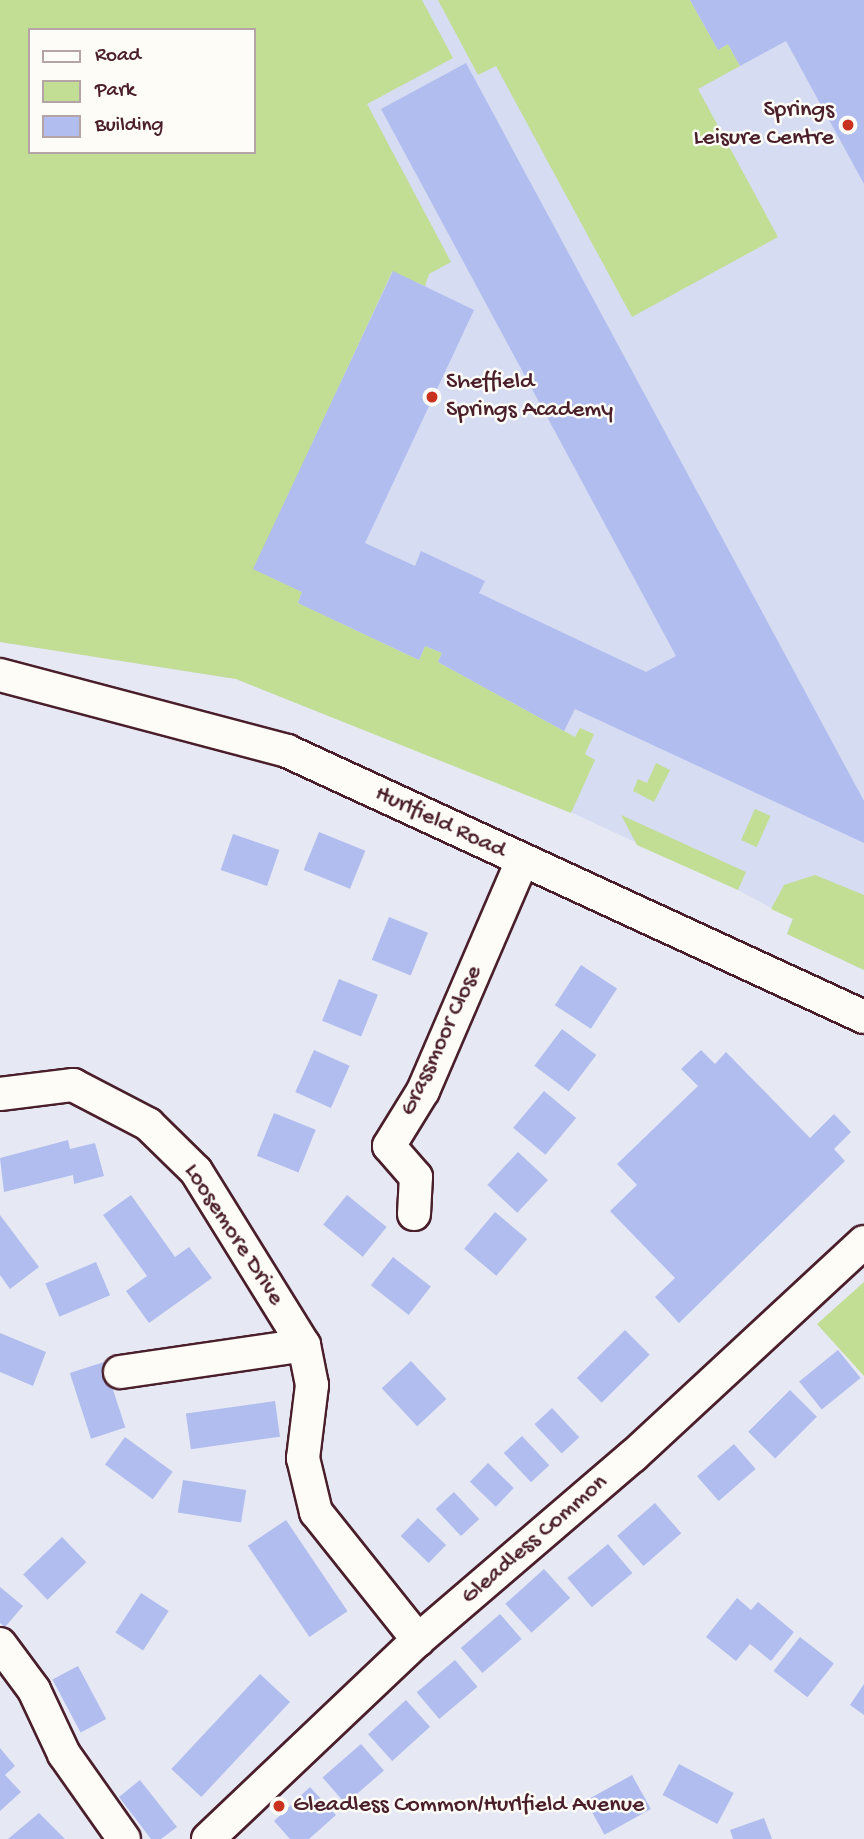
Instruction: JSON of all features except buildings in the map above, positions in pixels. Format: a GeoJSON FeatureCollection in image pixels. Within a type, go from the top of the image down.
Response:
{"type":"FeatureCollection","features":[{"type":"Feature","properties":{"kind":"street","name":"Hurlfield Road"},"geometry":{"type":"LineString","coordinates":[[0,675],[288,751],[864,1017]]}},
{"type":"Feature","properties":{"kind":"street","name":"Grassmoor Close"},"geometry":{"type":"LineString","coordinates":[[414,1214],[416,1177],[389,1146],[424,1091],[522,861]]}},
{"type":"Feature","properties":{"kind":"street","name":"Loosemore Drive"},"geometry":{"type":"LineString","coordinates":[[0,1094],[73,1085],[148,1124],[196,1171],[304,1345],[312,1385],[303,1458],[316,1512],[418,1640]]}},
{"type":"Feature","properties":{"kind":"street","name":"Gleadless Common"},"geometry":{"type":"LineString","coordinates":[[208,1839],[418,1640],[633,1456],[864,1242]]}},
{"type":"Feature","properties":{"kind":"street"},"geometry":{"type":"LineString","coordinates":[[120,1372],[304,1345]]}},
{"type":"Feature","properties":{"kind":"street"},"geometry":{"type":"LineString","coordinates":[[0,1644],[34,1690],[64,1754],[124,1839]]}},
{"type":"Feature","properties":{"kind":"shaded area","name":"Sheffield Springs Academy"},"geometry":{"type":"Polygon","coordinates":[[[0,0],[864,0],[864,970],[787,934],[792,919],[738,890],[564,809],[236,679],[0,642],[0,0]]]}},
{"type":"Feature","properties":{"kind":"green space"},"geometry":{"type":"Polygon","coordinates":[[[0,0],[422,0],[453,58],[367,104],[451,262],[429,274],[425,286],[392,272],[254,569],[302,592],[298,603],[419,660],[425,646],[442,653],[438,662],[575,737],[580,728],[594,734],[585,754],[595,760],[571,813],[236,679],[0,642],[0,0]]]}},
{"type":"Feature","properties":{"kind":"green space"},"geometry":{"type":"Polygon","coordinates":[[[438,0],[690,0],[718,50],[728,44],[740,66],[698,89],[778,237],[632,317],[496,66],[478,75],[438,0]]]}},
{"type":"Feature","properties":{"kind":"green space"},"geometry":{"type":"Polygon","coordinates":[[[656,763],[670,770],[654,802],[633,791],[638,779],[647,783],[656,763]]]}},
{"type":"Feature","properties":{"kind":"green space"},"geometry":{"type":"Polygon","coordinates":[[[755,809],[771,816],[757,847],[741,840],[755,809]]]}},
{"type":"Feature","properties":{"kind":"green space"},"geometry":{"type":"Polygon","coordinates":[[[621,815],[746,872],[738,890],[637,845],[621,815]]]}},
{"type":"Feature","properties":{"kind":"green space"},"geometry":{"type":"Polygon","coordinates":[[[815,875],[864,895],[864,970],[787,934],[793,919],[771,909],[784,885],[815,875]]]}},
{"type":"Feature","properties":{"kind":"green space"},"geometry":{"type":"Polygon","coordinates":[[[864,1282],[864,1376],[817,1324],[864,1282]]]}},
{"type":"Feature","properties":{"kind":"place","name":"Springs Leisure Centre"},"geometry":{"type":"Point","coordinates":[848,125]}},
{"type":"Feature","properties":{"kind":"place","name":"Sheffield Springs Academy"},"geometry":{"type":"Point","coordinates":[432,397]}},
{"type":"Feature","properties":{"kind":"place","name":"Gleadless Common/Hurlfield Avenue"},"geometry":{"type":"Point","coordinates":[279,1806]}}]}
